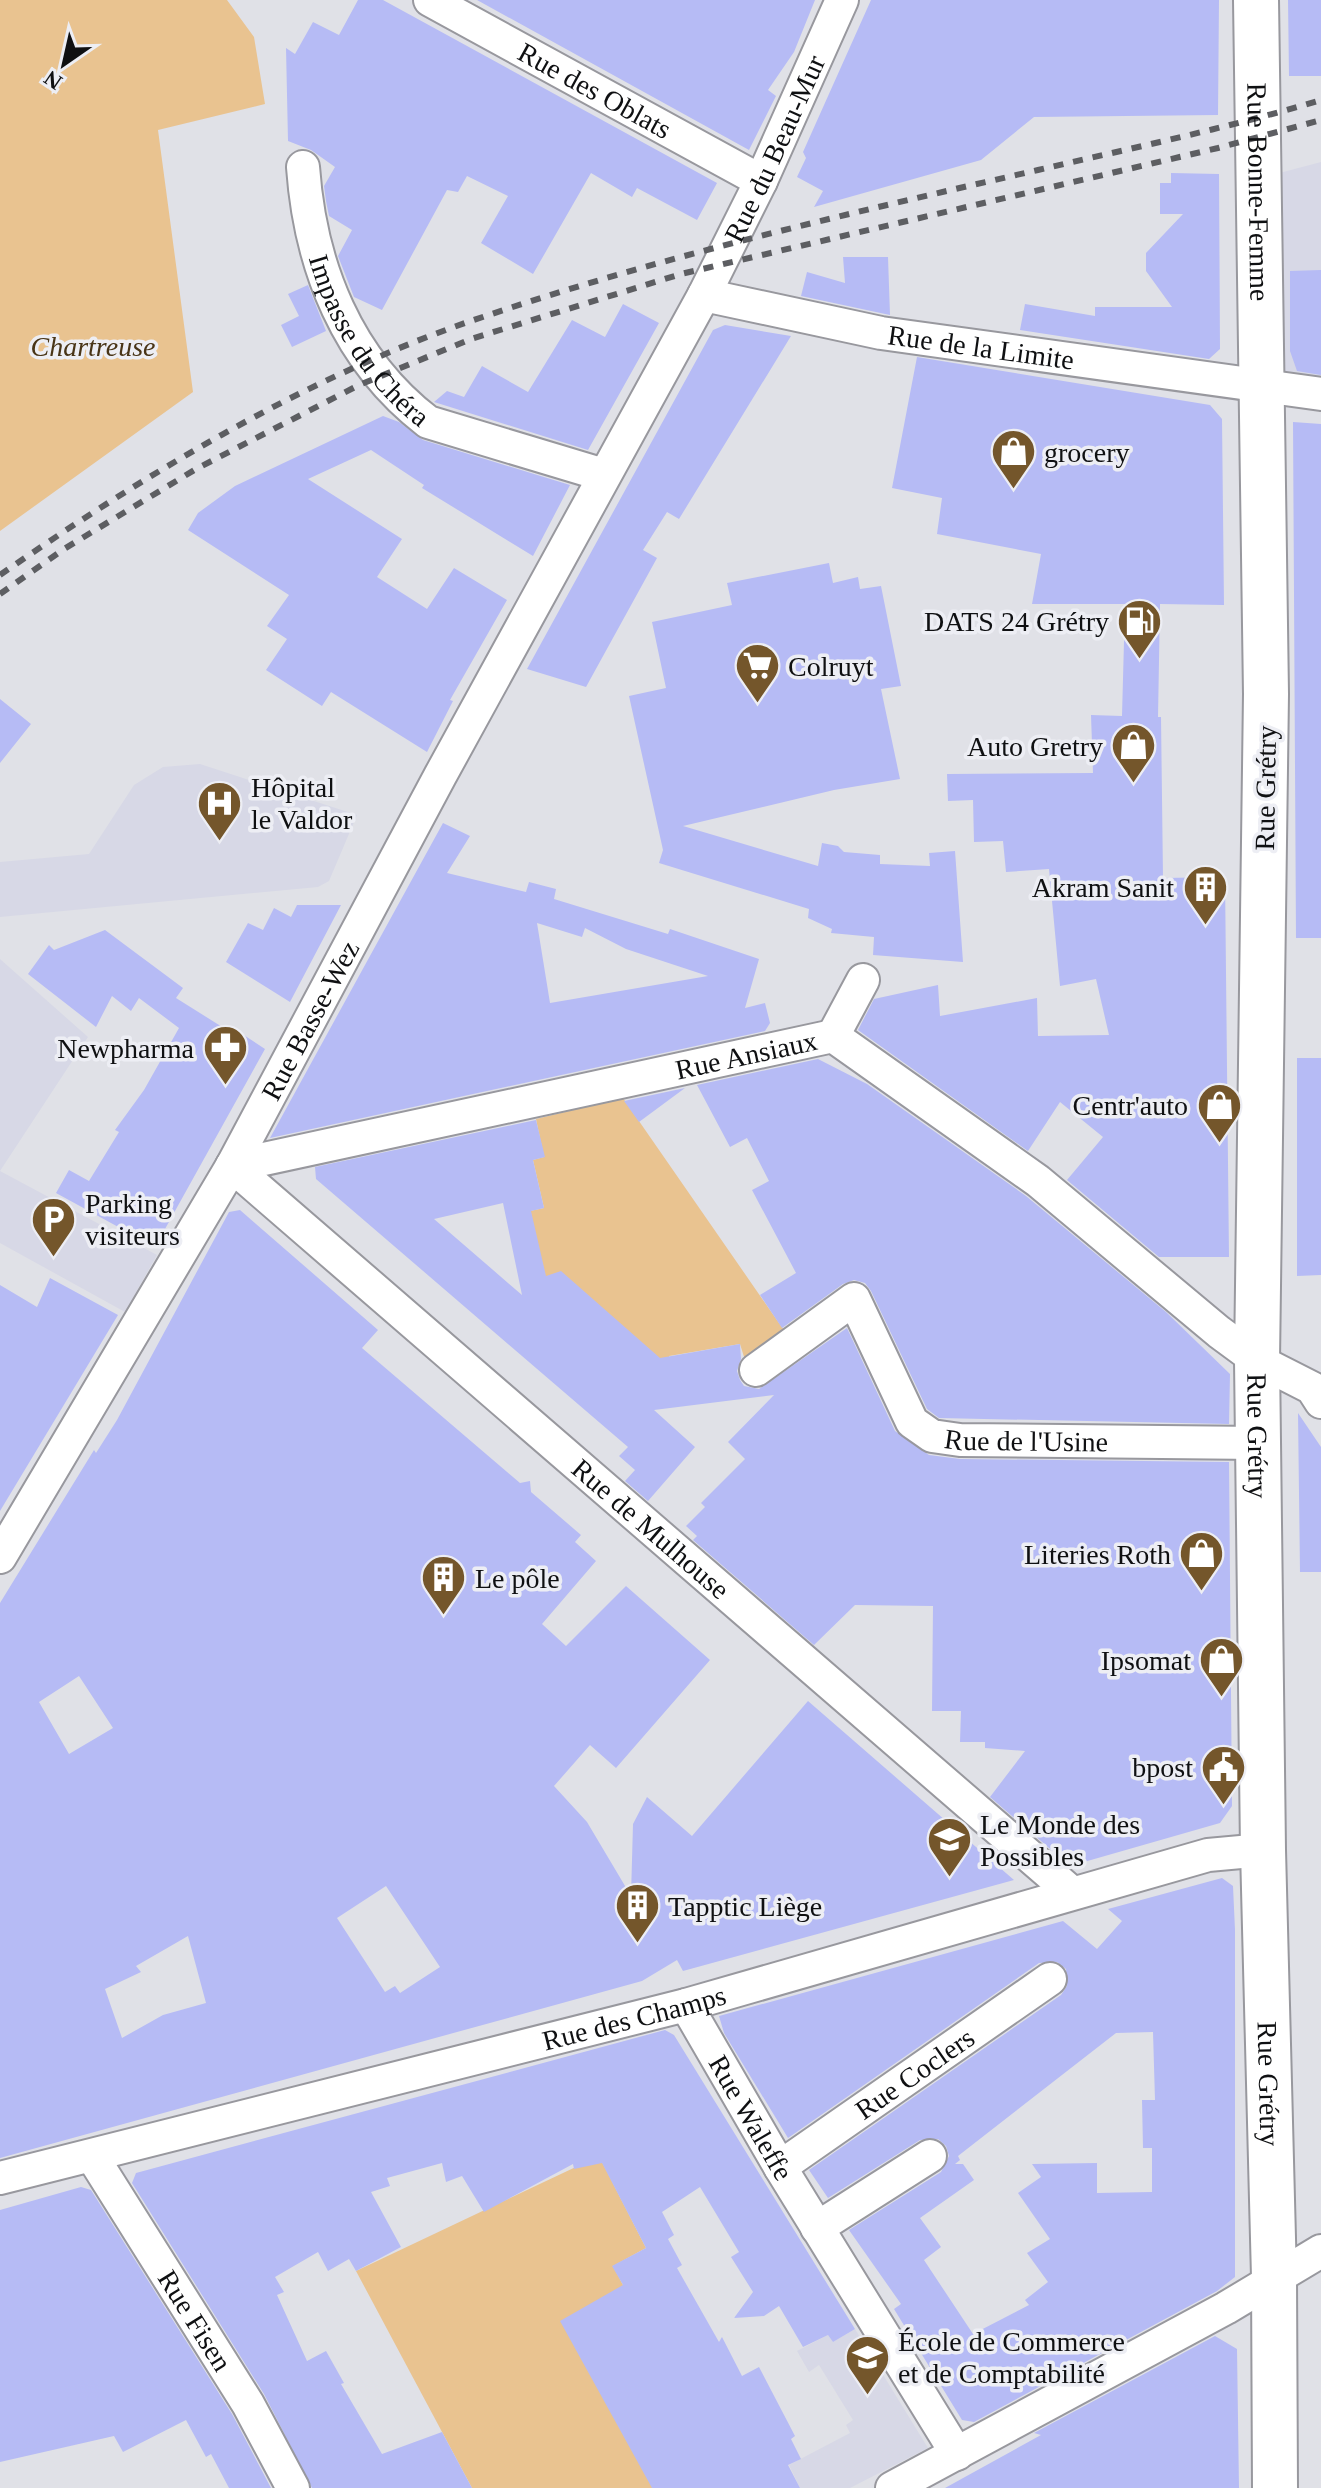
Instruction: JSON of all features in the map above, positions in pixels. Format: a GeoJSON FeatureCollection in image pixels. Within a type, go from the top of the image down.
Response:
{"type":"FeatureCollection","features":[{"type":"Feature","properties":{"kind":"street","name":"Rue des Oblats"},"geometry":{"type":"LineString","coordinates":[[430,0],[761,181]]}},
{"type":"Feature","properties":{"kind":"street","name":"Rue du Beau-Mur"},"geometry":{"type":"LineString","coordinates":[[604,475],[704,295],[761,181],[842,0]]}},
{"type":"Feature","properties":{"kind":"street","name":"Rue Bonne-Femme"},"geometry":{"type":"LineString","coordinates":[[1256,0],[1259,385]]}},
{"type":"Feature","properties":{"kind":"street","name":"Impasse du Chéra"},"geometry":{"type":"LineString","coordinates":[[303,167],[307,217],[320,265],[338,312],[354,344],[408,407],[428,422],[604,475]]}},
{"type":"Feature","properties":{"kind":"street","name":"Rue de la Limite"},"geometry":{"type":"LineString","coordinates":[[704,295],[881,333],[1321,394]]}},
{"type":"Feature","properties":{"kind":"street","name":"Rue Grétry"},"geometry":{"type":"LineString","coordinates":[[1259,385],[1266,694],[1257,1360],[1275,2488]]}},
{"type":"Feature","properties":{"kind":"street","name":"Rue Basse-Wez"},"geometry":{"type":"LineString","coordinates":[[0,1557],[232,1166],[604,475]]}},
{"type":"Feature","properties":{"kind":"street"},"geometry":{"type":"LineString","coordinates":[[833,1036],[863,980]]}},
{"type":"Feature","properties":{"kind":"street","name":"Rue Ansiaux"},"geometry":{"type":"LineString","coordinates":[[232,1166],[833,1036],[1038,1181],[1257,1360],[1312,1388],[1321,1402]]}},
{"type":"Feature","properties":{"kind":"street","name":"Rue de Mulhouse"},"geometry":{"type":"LineString","coordinates":[[232,1166],[1071,1892]]}},
{"type":"Feature","properties":{"kind":"street","name":"Rue de l'Usine"},"geometry":{"type":"LineString","coordinates":[[756,1370],[854,1299],[912,1422],[932,1436],[960,1440],[1259,1443]]}},
{"type":"Feature","properties":{"kind":"street","name":"Rue des Champs"},"geometry":{"type":"LineString","coordinates":[[0,2178],[686,2005],[1208,1855],[1263,1850]]}},
{"type":"Feature","properties":{"kind":"street","name":"Rue Coclers"},"geometry":{"type":"LineString","coordinates":[[780,2167],[1050,1979]]}},
{"type":"Feature","properties":{"kind":"street","name":"Rue Waleffe"},"geometry":{"type":"LineString","coordinates":[[686,2005],[780,2167],[957,2454]]}},
{"type":"Feature","properties":{"kind":"street","name":"Rue Fisen"},"geometry":{"type":"LineString","coordinates":[[92,2156],[248,2404],[293,2488]]}},
{"type":"Feature","properties":{"kind":"street"},"geometry":{"type":"LineString","coordinates":[[817,2228],[930,2156]]}},
{"type":"Feature","properties":{"kind":"street"},"geometry":{"type":"LineString","coordinates":[[892,2488],[1226,2308],[1321,2251]]}},
{"type":"Feature","properties":{"kind":"shaded area"},"geometry":{"type":"Polygon","coordinates":[[[1321,162],[1321,384],[1266,376],[1268,176],[1321,162]]]}},
{"type":"Feature","properties":{"kind":"shaded area","name":"Hôpital le Valdor"},"geometry":{"type":"Polygon","coordinates":[[[200,764],[357,815],[329,881],[318,887],[0,917],[0,862],[89,854],[134,785],[163,767],[200,764]]]}},
{"type":"Feature","properties":{"kind":"shaded area"},"geometry":{"type":"Polygon","coordinates":[[[0,959],[88,1037],[0,1171],[0,959]]]}},
{"type":"Feature","properties":{"kind":"shaded area"},"geometry":{"type":"Polygon","coordinates":[[[0,1171],[157,1255],[125,1312],[0,1243],[0,1171]]]}},
{"type":"Feature","properties":{"kind":"shaded area","name":"École de Commerce et de Comptabilité"},"geometry":{"type":"Polygon","coordinates":[[[855,2329],[928,2448],[850,2488],[800,2488],[789,2465],[850,2433],[846,2425],[853,2420],[819,2365],[809,2372],[797,2351],[828,2335],[833,2342],[855,2329]]]}},
{"type":"Feature","properties":{"kind":"green space","name":"Chartreuse"},"geometry":{"type":"Polygon","coordinates":[[[0,0],[227,0],[254,37],[265,104],[158,130],[193,392],[0,531],[0,0]]]}},
{"type":"Feature","properties":{"kind":"green space"},"geometry":{"type":"Polygon","coordinates":[[[623,1098],[788,1336],[745,1360],[740,1344],[669,1356],[679,1380],[544,1277],[530,1211],[544,1208],[533,1160],[544,1157],[536,1119],[623,1098]]]}},
{"type":"Feature","properties":{"kind":"green space"},"geometry":{"type":"Polygon","coordinates":[[[599,2156],[646,2248],[613,2266],[623,2285],[652,2488],[472,2488],[356,2271],[599,2156]]]}},
{"type":"Feature","properties":{"kind":"building"},"geometry":{"type":"Polygon","coordinates":[[[358,0],[383,0],[717,183],[697,220],[637,188],[632,197],[591,173],[533,274],[481,243],[508,196],[467,176],[458,192],[447,190],[382,310],[354,297],[338,256],[352,230],[329,216],[326,201],[324,186],[335,167],[311,150],[288,141],[286,48],[295,54],[313,22],[339,35],[358,0]]]}},
{"type":"Feature","properties":{"kind":"building"},"geometry":{"type":"Polygon","coordinates":[[[477,0],[815,0],[794,52],[768,90],[776,96],[749,150],[477,0]]]}},
{"type":"Feature","properties":{"kind":"building"},"geometry":{"type":"Polygon","coordinates":[[[871,0],[1219,0],[1218,115],[1034,117],[981,160],[814,207],[823,191],[797,177],[806,158],[803,152],[871,0]]]}},
{"type":"Feature","properties":{"kind":"building"},"geometry":{"type":"Polygon","coordinates":[[[1288,0],[1321,0],[1321,76],[1289,76],[1288,0]]]}},
{"type":"Feature","properties":{"kind":"building"},"geometry":{"type":"Polygon","coordinates":[[[1171,173],[1219,174],[1220,349],[1209,359],[1020,330],[1025,304],[1095,316],[1095,307],[1172,307],[1146,271],[1146,253],[1183,214],[1160,214],[1160,183],[1171,183],[1171,173]]]}},
{"type":"Feature","properties":{"kind":"building"},"geometry":{"type":"Polygon","coordinates":[[[843,257],[888,257],[890,315],[801,296],[807,272],[845,283],[843,257]]]}},
{"type":"Feature","properties":{"kind":"building"},"geometry":{"type":"Polygon","coordinates":[[[1321,270],[1321,375],[1297,371],[1290,351],[1290,271],[1321,270]]]}},
{"type":"Feature","properties":{"kind":"building"},"geometry":{"type":"Polygon","coordinates":[[[308,285],[326,331],[292,347],[281,325],[299,316],[288,294],[308,285]]]}},
{"type":"Feature","properties":{"kind":"building"},"geometry":{"type":"Polygon","coordinates":[[[623,304],[659,323],[588,450],[434,402],[447,391],[464,397],[482,366],[528,392],[572,320],[605,337],[623,304]]]}},
{"type":"Feature","properties":{"kind":"building"},"geometry":{"type":"Polygon","coordinates":[[[725,325],[791,336],[679,519],[667,512],[643,550],[657,558],[586,687],[527,669],[713,330],[725,325]]]}},
{"type":"Feature","properties":{"kind":"building"},"geometry":{"type":"Polygon","coordinates":[[[917,357],[1210,405],[1222,419],[1224,605],[1160,604],[1158,717],[1161,717],[1163,878],[1225,877],[1229,1257],[1159,1257],[1067,1180],[1103,1137],[1060,1102],[1028,1151],[858,1030],[874,999],[938,985],[940,1016],[1037,998],[1038,1036],[1109,1035],[1096,979],[1060,986],[1049,869],[1006,872],[1003,841],[974,842],[973,800],[948,801],[947,774],[1093,773],[1091,715],[1122,716],[1125,604],[1032,604],[1041,554],[937,534],[942,498],[892,488],[917,357]]]}},
{"type":"Feature","properties":{"kind":"building"},"geometry":{"type":"Polygon","coordinates":[[[383,416],[399,422],[423,440],[570,485],[533,556],[422,488],[424,485],[371,450],[308,479],[402,539],[377,577],[427,609],[454,568],[507,600],[450,700],[453,701],[427,752],[331,692],[322,706],[266,670],[287,639],[267,626],[289,595],[188,530],[198,513],[235,486],[383,416]]]}},
{"type":"Feature","properties":{"kind":"building"},"geometry":{"type":"Polygon","coordinates":[[[1293,422],[1321,424],[1321,938],[1296,938],[1293,422]]]}},
{"type":"Feature","properties":{"kind":"building","name":"Colruyt"},"geometry":{"type":"Polygon","coordinates":[[[829,563],[833,583],[858,577],[860,589],[881,586],[901,686],[881,689],[900,779],[834,790],[683,826],[818,866],[822,843],[838,846],[844,852],[880,855],[880,864],[930,866],[929,853],[955,851],[963,962],[873,955],[874,937],[831,933],[832,929],[808,918],[809,909],[659,863],[663,850],[629,696],[666,688],[652,622],[732,605],[727,583],[829,563]]]}},
{"type":"Feature","properties":{"kind":"building"},"geometry":{"type":"Polygon","coordinates":[[[0,699],[31,724],[0,763],[0,699]]]}},
{"type":"Feature","properties":{"kind":"building"},"geometry":{"type":"Polygon","coordinates":[[[443,823],[470,836],[447,873],[526,892],[529,882],[556,889],[554,899],[668,934],[670,929],[759,959],[745,1008],[765,1003],[770,1023],[765,1031],[270,1138],[443,823]],[[537,923],[550,1003],[708,976],[626,949],[585,928],[582,937],[537,923]]]}},
{"type":"Feature","properties":{"kind":"building"},"geometry":{"type":"Polygon","coordinates":[[[297,905],[341,905],[290,1002],[226,962],[248,923],[263,930],[274,908],[291,917],[297,905]]]}},
{"type":"Feature","properties":{"kind":"building"},"geometry":{"type":"Polygon","coordinates":[[[105,930],[183,988],[176,998],[227,1030],[230,1026],[265,1049],[155,1247],[56,1193],[69,1170],[89,1181],[119,1132],[115,1130],[144,1090],[179,1028],[139,998],[131,1011],[112,996],[96,1027],[28,974],[49,945],[54,950],[105,930]]]}},
{"type":"Feature","properties":{"kind":"building"},"geometry":{"type":"Polygon","coordinates":[[[1297,1058],[1321,1058],[1321,1275],[1297,1276],[1297,1058]]]}},
{"type":"Feature","properties":{"kind":"building"},"geometry":{"type":"Polygon","coordinates":[[[818,1059],[867,1084],[1026,1196],[1166,1312],[1230,1374],[1229,1424],[939,1418],[927,1409],[871,1291],[865,1283],[854,1280],[843,1284],[782,1328],[760,1295],[796,1273],[752,1190],[769,1181],[747,1138],[730,1147],[697,1085],[818,1059]]]}},
{"type":"Feature","properties":{"kind":"building"},"geometry":{"type":"Polygon","coordinates":[[[685,1088],[639,1122],[624,1101],[685,1088]]]}},
{"type":"Feature","properties":{"kind":"building"},"geometry":{"type":"Polygon","coordinates":[[[536,1120],[545,1157],[533,1160],[544,1208],[531,1211],[546,1276],[561,1271],[660,1358],[740,1344],[741,1359],[737,1371],[740,1380],[744,1386],[759,1389],[847,1328],[895,1431],[929,1455],[960,1459],[1229,1462],[1232,1806],[1220,1823],[1070,1866],[990,1797],[1025,1751],[985,1748],[985,1742],[960,1742],[961,1711],[932,1711],[933,1606],[855,1605],[814,1645],[693,1540],[697,1536],[686,1526],[705,1507],[701,1503],[745,1459],[728,1442],[774,1395],[654,1410],[695,1447],[648,1501],[625,1481],[635,1470],[619,1456],[628,1447],[316,1179],[315,1167],[536,1120]],[[503,1203],[434,1219],[522,1295],[503,1203]]]}},
{"type":"Feature","properties":{"kind":"building"},"geometry":{"type":"Polygon","coordinates":[[[240,1210],[378,1330],[362,1348],[520,1483],[530,1481],[531,1492],[581,1535],[575,1542],[596,1561],[542,1624],[566,1646],[626,1586],[710,1660],[616,1768],[590,1745],[554,1786],[587,1822],[631,1896],[633,1824],[647,1797],[692,1836],[808,1701],[1014,1880],[683,1971],[677,1960],[642,1981],[0,2158],[0,1603],[94,1450],[96,1453],[117,1420],[229,1212],[240,1210]],[[79,1676],[39,1702],[69,1754],[113,1728],[79,1676]],[[386,1886],[337,1918],[385,1992],[395,1986],[400,1993],[440,1967],[386,1886]],[[188,1936],[136,1966],[141,1972],[105,1989],[122,2038],[163,2015],[206,2003],[188,1936]]]}},
{"type":"Feature","properties":{"kind":"building"},"geometry":{"type":"Polygon","coordinates":[[[50,1278],[118,1315],[0,1511],[0,1285],[37,1307],[50,1278]]]}},
{"type":"Feature","properties":{"kind":"building"},"geometry":{"type":"Polygon","coordinates":[[[1298,1413],[1321,1447],[1321,1572],[1300,1572],[1298,1413]]]}},
{"type":"Feature","properties":{"kind":"building"},"geometry":{"type":"Polygon","coordinates":[[[1222,1878],[1233,1886],[1235,2277],[1217,2291],[974,2422],[962,2420],[894,2309],[901,2304],[849,2230],[941,2172],[949,2156],[946,2146],[938,2139],[920,2140],[828,2198],[809,2170],[1061,1995],[1067,1986],[1066,1969],[1057,1962],[1039,1963],[788,2138],[724,2033],[719,2016],[1063,1921],[1097,1949],[1122,1921],[1108,1909],[1222,1878]],[[1153,2032],[1116,2033],[958,2156],[960,2160],[955,2164],[963,2164],[974,2180],[920,2218],[941,2247],[924,2260],[973,2334],[1029,2305],[1025,2300],[1048,2282],[1027,2253],[1050,2239],[1018,2193],[1041,2177],[1032,2164],[1097,2163],[1097,2193],[1152,2192],[1152,2148],[1143,2148],[1142,2100],[1155,2100],[1153,2032]]]}},
{"type":"Feature","properties":{"kind":"building"},"geometry":{"type":"Polygon","coordinates":[[[665,2030],[674,2035],[855,2329],[833,2342],[828,2335],[803,2347],[779,2306],[764,2316],[734,2318],[753,2292],[731,2257],[739,2252],[700,2187],[662,2212],[674,2235],[668,2239],[682,2265],[677,2268],[719,2342],[722,2337],[742,2376],[759,2367],[795,2436],[791,2439],[801,2459],[788,2465],[800,2488],[652,2488],[560,2321],[623,2285],[612,2266],[646,2248],[602,2163],[574,2169],[573,2164],[484,2212],[462,2176],[446,2182],[442,2163],[387,2178],[390,2186],[371,2192],[401,2247],[356,2271],[349,2259],[328,2271],[318,2252],[275,2277],[284,2292],[277,2295],[307,2361],[326,2351],[344,2383],[341,2384],[382,2454],[442,2432],[472,2488],[312,2488],[264,2394],[132,2183],[136,2173],[665,2030]]]}},
{"type":"Feature","properties":{"kind":"building"},"geometry":{"type":"Polygon","coordinates":[[[81,2187],[91,2190],[232,2414],[271,2488],[229,2488],[211,2454],[206,2457],[186,2420],[123,2452],[114,2436],[0,2462],[0,2210],[81,2187]]]}},
{"type":"Feature","properties":{"kind":"building"},"geometry":{"type":"Polygon","coordinates":[[[1215,2336],[1237,2349],[1239,2488],[945,2488],[1041,2435],[1034,2433],[1215,2336]]]}},
{"type":"Feature","properties":{"kind":"railway"},"geometry":{"type":"LineString","coordinates":[[0,575],[110,501],[225,433],[345,372],[468,322],[609,277],[751,238],[1215,129],[1321,100]]}},
{"type":"Feature","properties":{"kind":"railway"},"geometry":{"type":"LineString","coordinates":[[0,594],[64,549],[196,469],[359,385],[471,339],[681,274],[1218,148],[1321,120]]}},
{"type":"Feature","properties":{"kind":"place","name":"grocery"},"geometry":{"type":"Point","coordinates":[1013,491]}},
{"type":"Feature","properties":{"kind":"place","name":"DATS 24 Grétry"},"geometry":{"type":"Point","coordinates":[1140,660]}},
{"type":"Feature","properties":{"kind":"place","name":"Colruyt"},"geometry":{"type":"Point","coordinates":[757,705]}},
{"type":"Feature","properties":{"kind":"place","name":"Auto Gretry"},"geometry":{"type":"Point","coordinates":[1134,785]}},
{"type":"Feature","properties":{"kind":"place","name":"Hôpital le Valdor"},"geometry":{"type":"Point","coordinates":[220,842]}},
{"type":"Feature","properties":{"kind":"place","name":"Akram Sanit"},"geometry":{"type":"Point","coordinates":[1205,926]}},
{"type":"Feature","properties":{"kind":"place","name":"Newpharma"},"geometry":{"type":"Point","coordinates":[225,1087]}},
{"type":"Feature","properties":{"kind":"place","name":"Centr'auto"},"geometry":{"type":"Point","coordinates":[1219,1144]}},
{"type":"Feature","properties":{"kind":"place","name":"Parking visiteurs"},"geometry":{"type":"Point","coordinates":[54,1258]}},
{"type":"Feature","properties":{"kind":"place","name":"Literies Roth"},"geometry":{"type":"Point","coordinates":[1202,1593]}},
{"type":"Feature","properties":{"kind":"place","name":"Le pôle"},"geometry":{"type":"Point","coordinates":[444,1617]}},
{"type":"Feature","properties":{"kind":"place","name":"Ipsomat"},"geometry":{"type":"Point","coordinates":[1222,1699]}},
{"type":"Feature","properties":{"kind":"place","name":"bpost"},"geometry":{"type":"Point","coordinates":[1224,1806]}},
{"type":"Feature","properties":{"kind":"place","name":"Le Monde des Possibles"},"geometry":{"type":"Point","coordinates":[949,1879]}},
{"type":"Feature","properties":{"kind":"place","name":"Tapptic Liège"},"geometry":{"type":"Point","coordinates":[637,1945]}},
{"type":"Feature","properties":{"kind":"place","name":"École de Commerce et de Comptabilité"},"geometry":{"type":"Point","coordinates":[867,2396]}}]}
